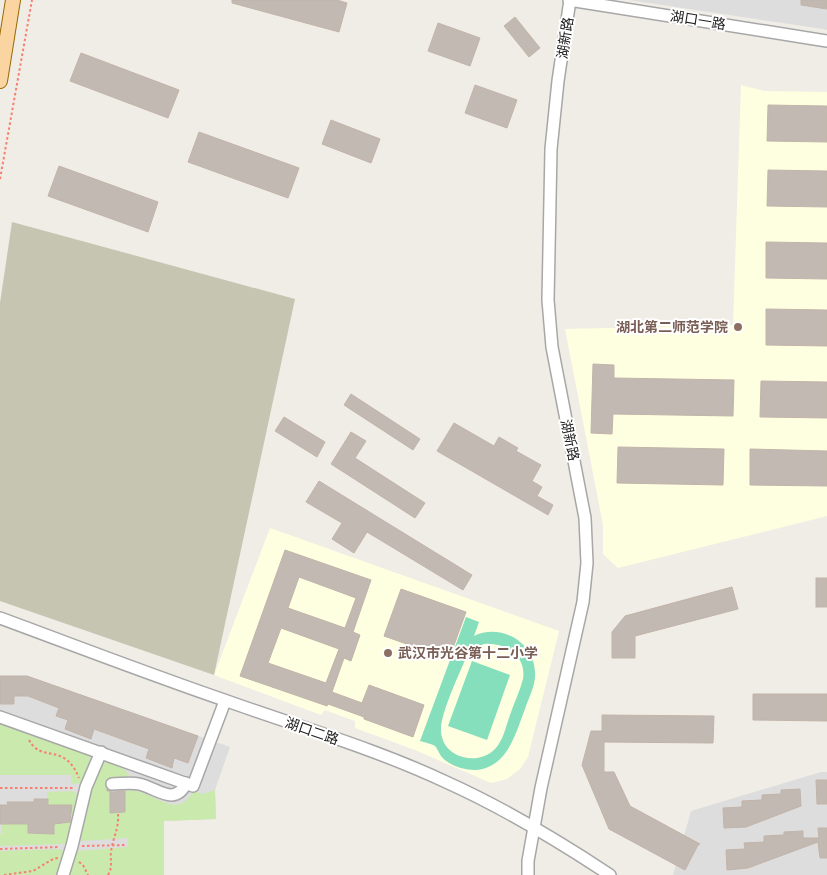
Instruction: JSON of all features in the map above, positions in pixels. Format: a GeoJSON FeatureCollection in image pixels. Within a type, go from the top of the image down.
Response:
{"type":"FeatureCollection","features":[{"type":"Feature","properties":{"kind":"main road"},"geometry":{"type":"LineString","coordinates":[[0,81],[13,0]]}},
{"type":"Feature","properties":{"kind":"street","name":"湖口一路"},"geometry":{"type":"LineString","coordinates":[[570,0],[827,41]]}},
{"type":"Feature","properties":{"kind":"street","name":"湖新路"},"geometry":{"type":"LineString","coordinates":[[528,875],[528,861],[541,788],[583,602],[587,563],[585,518],[552,347],[548,300],[551,149],[570,0]]}},
{"type":"Feature","properties":{"kind":"street","name":"湖口二路"},"geometry":{"type":"LineString","coordinates":[[0,618],[224,701],[390,759],[445,781],[534,827],[610,875]]}},
{"type":"Feature","properties":{"kind":"street"},"geometry":{"type":"LineString","coordinates":[[0,717],[193,786],[224,701]]}},
{"type":"Feature","properties":{"kind":"street"},"geometry":{"type":"LineString","coordinates":[[63,875],[86,788],[100,752]]}},
{"type":"Feature","properties":{"kind":"street"},"geometry":{"type":"LineString","coordinates":[[112,784],[139,784],[163,794],[176,795],[182,791],[186,783]]}},
{"type":"Feature","properties":{"kind":"path"},"geometry":{"type":"LineString","coordinates":[[0,179],[32,0]]}},
{"type":"Feature","properties":{"kind":"path"},"geometry":{"type":"LineString","coordinates":[[26,725],[27,737],[32,745],[38,750],[58,754],[67,759],[86,788]]}},
{"type":"Feature","properties":{"kind":"path"},"geometry":{"type":"LineString","coordinates":[[0,788],[86,788]]}},
{"type":"Feature","properties":{"kind":"path"},"geometry":{"type":"LineString","coordinates":[[108,875],[112,865],[111,851],[119,826],[118,812]]}},
{"type":"Feature","properties":{"kind":"path"},"geometry":{"type":"LineString","coordinates":[[0,849],[126,844]]}},
{"type":"Feature","properties":{"kind":"path"},"geometry":{"type":"LineString","coordinates":[[4,875],[33,871],[52,859],[68,859],[76,860],[83,865],[88,875]]}},
{"type":"Feature","properties":{"kind":"shaded area"},"geometry":{"type":"Polygon","coordinates":[[[629,0],[827,0],[827,30],[823,29],[629,0]]]}},
{"type":"Feature","properties":{"kind":"shaded area","name":"湖北第二师范学院"},"geometry":{"type":"Polygon","coordinates":[[[741,85],[764,91],[827,92],[827,516],[618,568],[603,554],[603,525],[565,329],[733,325],[741,85]]]}},
{"type":"Feature","properties":{"kind":"shaded area"},"geometry":{"type":"Polygon","coordinates":[[[12,222],[295,299],[214,675],[0,601],[0,303],[12,222]]]}},
{"type":"Feature","properties":{"kind":"shaded area","name":"武汉市光谷第十二小学"},"geometry":{"type":"Polygon","coordinates":[[[270,528],[559,631],[528,757],[520,769],[507,779],[491,783],[415,750],[355,728],[355,721],[325,710],[321,715],[214,675],[270,528]]]}},
{"type":"Feature","properties":{"kind":"shaded area"},"geometry":{"type":"Polygon","coordinates":[[[0,676],[27,676],[230,747],[215,790],[216,819],[164,821],[164,875],[0,875],[0,676]]]}},
{"type":"Feature","properties":{"kind":"shaded area"},"geometry":{"type":"Polygon","coordinates":[[[821,772],[827,772],[827,875],[673,875],[691,811],[821,772]]]}},
{"type":"Feature","properties":{"kind":"green space"},"geometry":{"type":"Polygon","coordinates":[[[466,617],[479,622],[474,636],[495,632],[514,638],[522,644],[529,652],[533,661],[534,682],[513,739],[503,756],[486,768],[466,769],[448,762],[441,756],[435,746],[420,741],[466,617]],[[484,644],[471,650],[443,715],[441,735],[450,751],[458,756],[476,758],[484,756],[498,746],[523,679],[523,671],[518,657],[506,648],[484,644]]]}},
{"type":"Feature","properties":{"kind":"green space"},"geometry":{"type":"Polygon","coordinates":[[[472,661],[510,675],[487,740],[448,726],[472,661]]]}},
{"type":"Feature","properties":{"kind":"green space"},"geometry":{"type":"Polygon","coordinates":[[[0,724],[88,755],[92,762],[82,783],[71,784],[71,775],[0,775],[0,724]]]}},
{"type":"Feature","properties":{"kind":"green space"},"geometry":{"type":"Polygon","coordinates":[[[101,763],[118,766],[125,770],[130,777],[107,778],[107,791],[110,791],[111,813],[125,812],[125,791],[144,793],[173,805],[186,801],[192,793],[203,794],[215,790],[216,819],[164,821],[164,875],[67,875],[77,851],[128,847],[128,838],[82,841],[78,836],[90,788],[101,763]]]}},
{"type":"Feature","properties":{"kind":"green space"},"geometry":{"type":"Polygon","coordinates":[[[72,791],[77,794],[78,798],[69,842],[66,844],[0,846],[2,824],[28,824],[28,833],[54,833],[54,824],[72,821],[72,805],[48,805],[47,792],[72,791]]]}},
{"type":"Feature","properties":{"kind":"green space"},"geometry":{"type":"Polygon","coordinates":[[[60,849],[65,852],[58,875],[0,875],[0,851],[60,849]]]}},
{"type":"Feature","properties":{"kind":"building"},"geometry":{"type":"Polygon","coordinates":[[[232,0],[337,0],[347,3],[339,32],[232,3],[232,0]]]}},
{"type":"Feature","properties":{"kind":"building"},"geometry":{"type":"Polygon","coordinates":[[[801,0],[827,0],[827,9],[801,5],[801,0]]]}},
{"type":"Feature","properties":{"kind":"building"},"geometry":{"type":"Polygon","coordinates":[[[515,17],[540,48],[529,57],[504,26],[515,17]]]}},
{"type":"Feature","properties":{"kind":"building"},"geometry":{"type":"Polygon","coordinates":[[[438,23],[480,38],[470,66],[428,51],[438,23]]]}},
{"type":"Feature","properties":{"kind":"building"},"geometry":{"type":"Polygon","coordinates":[[[81,53],[179,90],[168,118],[70,81],[81,53]]]}},
{"type":"Feature","properties":{"kind":"building"},"geometry":{"type":"Polygon","coordinates":[[[475,85],[517,100],[507,128],[465,113],[475,85]]]}},
{"type":"Feature","properties":{"kind":"building"},"geometry":{"type":"Polygon","coordinates":[[[768,105],[827,106],[827,142],[767,141],[768,105]]]}},
{"type":"Feature","properties":{"kind":"building"},"geometry":{"type":"Polygon","coordinates":[[[331,120],[380,139],[371,163],[322,144],[331,120]]]}},
{"type":"Feature","properties":{"kind":"building"},"geometry":{"type":"Polygon","coordinates":[[[199,132],[299,168],[288,198],[188,162],[199,132]]]}},
{"type":"Feature","properties":{"kind":"building"},"geometry":{"type":"Polygon","coordinates":[[[59,166],[158,202],[148,232],[48,196],[59,166]]]}},
{"type":"Feature","properties":{"kind":"building"},"geometry":{"type":"Polygon","coordinates":[[[768,170],[827,171],[827,207],[767,206],[768,170]]]}},
{"type":"Feature","properties":{"kind":"building"},"geometry":{"type":"Polygon","coordinates":[[[766,242],[827,243],[827,279],[766,278],[766,242]]]}},
{"type":"Feature","properties":{"kind":"building"},"geometry":{"type":"Polygon","coordinates":[[[766,309],[827,310],[827,346],[766,345],[766,309]]]}},
{"type":"Feature","properties":{"kind":"building"},"geometry":{"type":"Polygon","coordinates":[[[593,364],[614,365],[614,378],[734,380],[733,416],[613,414],[612,434],[591,433],[593,364]]]}},
{"type":"Feature","properties":{"kind":"building"},"geometry":{"type":"Polygon","coordinates":[[[761,381],[827,382],[827,418],[760,417],[761,381]]]}},
{"type":"Feature","properties":{"kind":"building"},"geometry":{"type":"Polygon","coordinates":[[[351,394],[420,439],[413,450],[344,405],[351,394]]]}},
{"type":"Feature","properties":{"kind":"building"},"geometry":{"type":"Polygon","coordinates":[[[284,417],[325,442],[317,457],[275,431],[284,417]]]}},
{"type":"Feature","properties":{"kind":"building"},"geometry":{"type":"Polygon","coordinates":[[[454,423],[494,446],[499,437],[518,448],[516,451],[541,465],[532,481],[542,487],[537,496],[553,505],[548,515],[437,451],[454,423]]]}},
{"type":"Feature","properties":{"kind":"building"},"geometry":{"type":"Polygon","coordinates":[[[351,432],[366,441],[355,458],[425,503],[415,518],[331,464],[351,432]]]}},
{"type":"Feature","properties":{"kind":"building"},"geometry":{"type":"Polygon","coordinates":[[[618,447],[724,449],[723,485],[617,483],[618,447]]]}},
{"type":"Feature","properties":{"kind":"building"},"geometry":{"type":"Polygon","coordinates":[[[750,449],[827,451],[827,486],[750,485],[750,449]]]}},
{"type":"Feature","properties":{"kind":"building"},"geometry":{"type":"Polygon","coordinates":[[[319,481],[472,575],[463,590],[367,532],[354,553],[332,539],[342,523],[306,502],[319,481]]]}},
{"type":"Feature","properties":{"kind":"building"},"geometry":{"type":"Polygon","coordinates":[[[285,550],[371,580],[353,632],[360,635],[351,661],[344,658],[332,692],[362,703],[369,685],[424,705],[413,737],[328,704],[327,706],[240,676],[285,550]],[[299,577],[288,608],[345,628],[356,598],[299,577]],[[281,628],[268,663],[326,683],[339,649],[281,628]]]}},
{"type":"Feature","properties":{"kind":"building"},"geometry":{"type":"Polygon","coordinates":[[[816,578],[827,578],[827,607],[816,607],[816,578]]]}},
{"type":"Feature","properties":{"kind":"building"},"geometry":{"type":"Polygon","coordinates":[[[732,587],[738,609],[635,636],[635,658],[612,658],[612,632],[625,616],[732,587]]]}},
{"type":"Feature","properties":{"kind":"building"},"geometry":{"type":"Polygon","coordinates":[[[401,589],[466,612],[449,659],[384,636],[401,589]]]}},
{"type":"Feature","properties":{"kind":"building"},"geometry":{"type":"Polygon","coordinates":[[[0,676],[27,676],[198,736],[188,763],[174,758],[172,768],[146,758],[149,749],[94,729],[91,739],[65,729],[68,720],[56,716],[59,708],[28,696],[14,696],[14,704],[0,704],[0,676]]]}},
{"type":"Feature","properties":{"kind":"building"},"geometry":{"type":"Polygon","coordinates":[[[753,694],[827,694],[827,721],[753,720],[753,694]]]}},
{"type":"Feature","properties":{"kind":"building"},"geometry":{"type":"Polygon","coordinates":[[[602,715],[714,716],[713,743],[604,742],[604,772],[614,772],[630,806],[700,844],[685,870],[609,829],[582,765],[591,731],[602,731],[602,715]]]}},
{"type":"Feature","properties":{"kind":"building"},"geometry":{"type":"Polygon","coordinates":[[[816,780],[827,780],[827,804],[817,804],[816,780]]]}},
{"type":"Feature","properties":{"kind":"building"},"geometry":{"type":"Polygon","coordinates":[[[107,789],[112,792],[125,791],[125,812],[110,813],[110,791],[107,791],[107,789]]]}},
{"type":"Feature","properties":{"kind":"building"},"geometry":{"type":"Polygon","coordinates":[[[800,789],[801,806],[746,827],[724,828],[723,808],[742,807],[742,801],[762,800],[762,795],[781,794],[781,790],[800,789]]]}},
{"type":"Feature","properties":{"kind":"building"},"geometry":{"type":"Polygon","coordinates":[[[34,799],[48,799],[48,805],[72,805],[70,822],[54,824],[54,834],[28,833],[28,824],[0,824],[0,805],[8,805],[7,802],[34,802],[34,799]]]}},
{"type":"Feature","properties":{"kind":"building"},"geometry":{"type":"Polygon","coordinates":[[[818,828],[827,828],[827,858],[820,858],[818,842],[748,868],[727,870],[726,850],[745,849],[744,843],[764,842],[764,836],[784,835],[784,832],[803,831],[803,838],[819,838],[818,828]]]}},
{"type":"Feature","properties":{"kind":"place","name":"湖北第二师范学院"},"geometry":{"type":"Point","coordinates":[738,327]}},
{"type":"Feature","properties":{"kind":"place","name":"武汉市光谷第十二小学"},"geometry":{"type":"Point","coordinates":[388,653]}}]}
